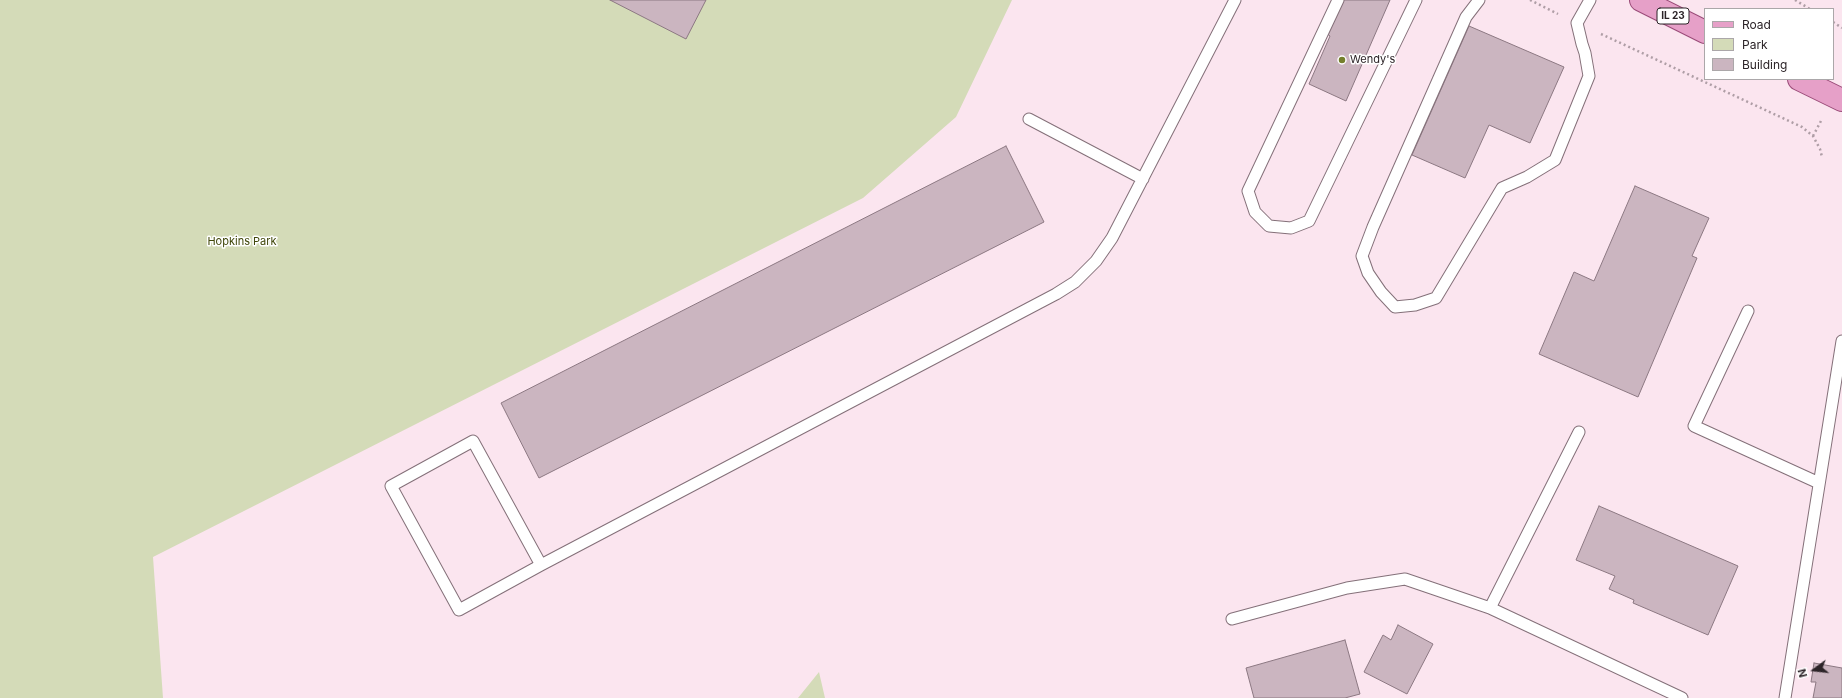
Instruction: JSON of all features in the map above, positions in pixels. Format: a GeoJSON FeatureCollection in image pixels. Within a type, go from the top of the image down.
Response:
{"type":"FeatureCollection","features":[{"type":"Feature","properties":{"kind":"main road","name":"IL 23"},"geometry":{"type":"LineString","coordinates":[[1641,0],[1704,32]]}},
{"type":"Feature","properties":{"kind":"main road"},"geometry":{"type":"LineString","coordinates":[[1801,80],[1842,100]]}},
{"type":"Feature","properties":{"kind":"lane"},"geometry":{"type":"LineString","coordinates":[[541,565],[473,441],[391,486],[459,610],[541,565],[1056,294],[1075,282],[1096,261],[1112,238],[1235,0]]}},
{"type":"Feature","properties":{"kind":"lane"},"geometry":{"type":"LineString","coordinates":[[1338,0],[1248,191],[1255,212],[1269,226],[1291,228],[1309,222],[1416,0]]}},
{"type":"Feature","properties":{"kind":"lane"},"geometry":{"type":"LineString","coordinates":[[1478,0],[1466,18],[1373,227],[1362,256],[1368,273],[1381,292],[1395,307],[1415,305],[1436,298],[1502,188],[1527,177],[1555,160],[1589,76],[1577,23],[1590,0]]}},
{"type":"Feature","properties":{"kind":"lane"},"geometry":{"type":"LineString","coordinates":[[1029,119],[1143,179]]}},
{"type":"Feature","properties":{"kind":"lane"},"geometry":{"type":"LineString","coordinates":[[1748,311],[1694,426],[1819,483]]}},
{"type":"Feature","properties":{"kind":"lane"},"geometry":{"type":"LineString","coordinates":[[1785,698],[1842,341]]}},
{"type":"Feature","properties":{"kind":"lane"},"geometry":{"type":"LineString","coordinates":[[1490,608],[1579,432]]}},
{"type":"Feature","properties":{"kind":"lane"},"geometry":{"type":"LineString","coordinates":[[1232,619],[1347,588],[1405,579],[1490,608],[1682,698]]}},
{"type":"Feature","properties":{"kind":"path"},"geometry":{"type":"LineString","coordinates":[[1530,0],[1802,127],[1813,136],[1820,149],[1822,157]]}},
{"type":"Feature","properties":{"kind":"path"},"geometry":{"type":"LineString","coordinates":[[1795,0],[1808,8]]}},
{"type":"Feature","properties":{"kind":"green space","name":"Hopkins Park"},"geometry":{"type":"Polygon","coordinates":[[[0,0],[1012,0],[956,117],[863,198],[153,557],[163,698],[0,698],[0,0]]]}},
{"type":"Feature","properties":{"kind":"green space"},"geometry":{"type":"Polygon","coordinates":[[[819,672],[825,698],[798,698],[819,672]]]}},
{"type":"Feature","properties":{"kind":"building"},"geometry":{"type":"Polygon","coordinates":[[[610,0],[706,0],[686,39],[610,0]]]}},
{"type":"Feature","properties":{"kind":"building","name":"Wendy's"},"geometry":{"type":"Polygon","coordinates":[[[1340,0],[1390,0],[1346,101],[1309,84],[1330,36],[1326,33],[1340,0]]]}},
{"type":"Feature","properties":{"kind":"building"},"geometry":{"type":"Polygon","coordinates":[[[1469,26],[1564,67],[1530,143],[1489,125],[1465,178],[1412,155],[1469,26]]]}},
{"type":"Feature","properties":{"kind":"building"},"geometry":{"type":"Polygon","coordinates":[[[1006,146],[1044,222],[539,478],[501,403],[1006,146]]]}},
{"type":"Feature","properties":{"kind":"building"},"geometry":{"type":"Polygon","coordinates":[[[1635,186],[1709,218],[1692,256],[1697,258],[1638,397],[1539,354],[1574,272],[1594,281],[1635,186]]]}},
{"type":"Feature","properties":{"kind":"building"},"geometry":{"type":"Polygon","coordinates":[[[1599,506],[1738,566],[1708,635],[1633,603],[1634,600],[1609,589],[1615,576],[1576,560],[1599,506]]]}},
{"type":"Feature","properties":{"kind":"building"},"geometry":{"type":"Polygon","coordinates":[[[1398,625],[1433,644],[1407,694],[1364,672],[1383,635],[1391,640],[1398,625]]]}},
{"type":"Feature","properties":{"kind":"building"},"geometry":{"type":"Polygon","coordinates":[[[1345,640],[1360,694],[1345,698],[1254,698],[1246,668],[1345,640]]]}},
{"type":"Feature","properties":{"kind":"building"},"geometry":{"type":"Polygon","coordinates":[[[1814,663],[1842,668],[1842,698],[1813,698],[1816,682],[1811,682],[1814,663]]]}},
{"type":"Feature","properties":{"kind":"place","name":"Wendy's"},"geometry":{"type":"Point","coordinates":[1342,60]}}]}
